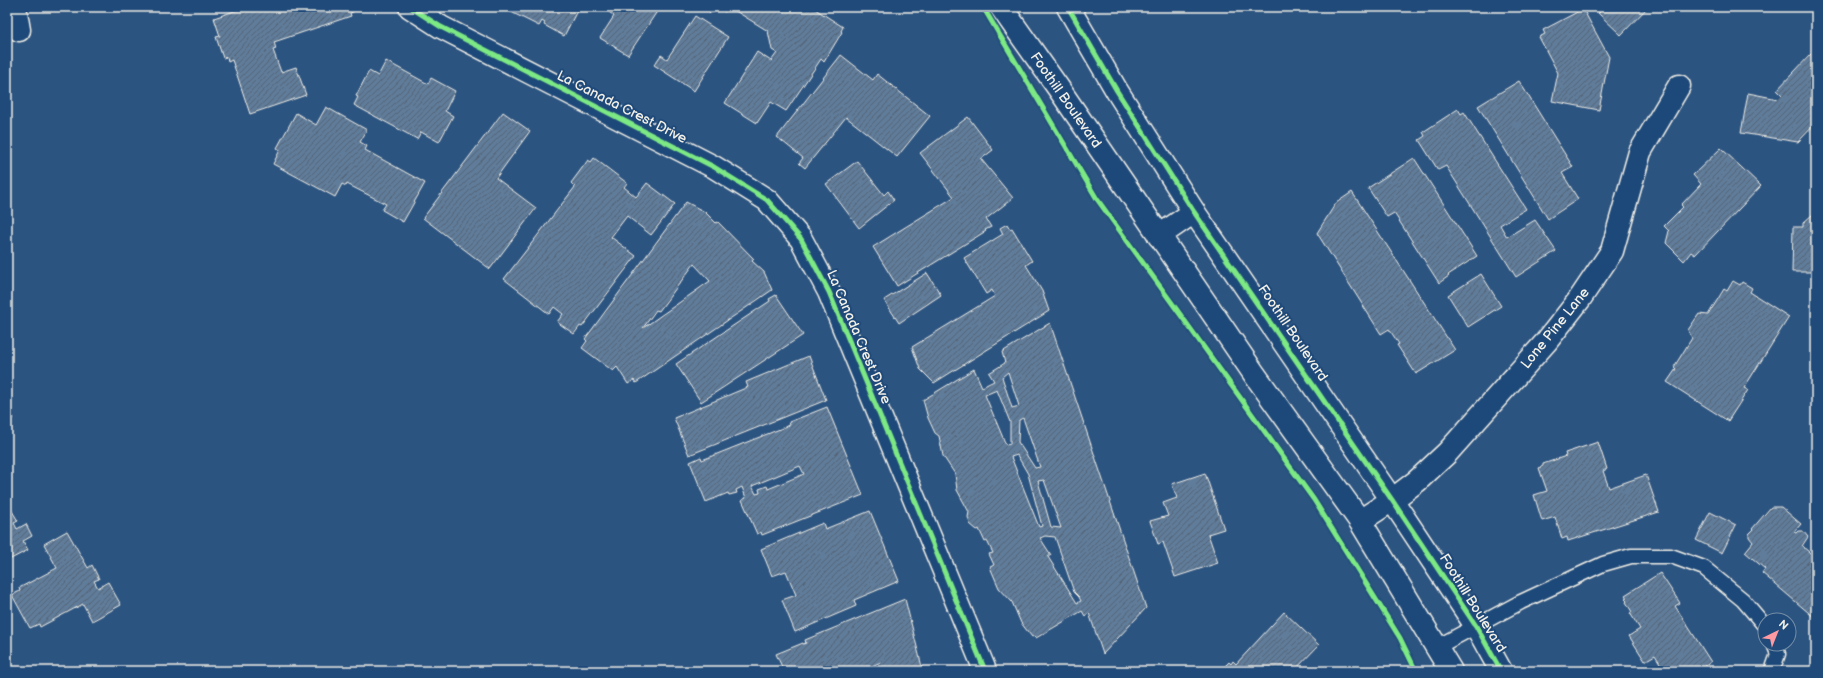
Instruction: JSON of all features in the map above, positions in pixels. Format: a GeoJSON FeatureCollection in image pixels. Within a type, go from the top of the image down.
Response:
{"type":"FeatureCollection","features":[{"type":"Feature","properties":{"kind":"main road"},"geometry":{"type":"LineString","coordinates":[[16,7],[19,30]]}},
{"type":"Feature","properties":{"kind":"main road","name":"La Canada Crest Drive"},"geometry":{"type":"LineString","coordinates":[[410,7],[441,27],[714,167],[766,200],[801,239],[829,292],[984,668]]}},
{"type":"Feature","properties":{"kind":"main road","name":"Foothill Boulevard"},"geometry":{"type":"LineString","coordinates":[[1001,7],[1255,375],[1360,521],[1451,671]]}},
{"type":"Feature","properties":{"kind":"main road","name":"Foothill Boulevard"},"geometry":{"type":"LineString","coordinates":[[1068,7],[1117,91],[1194,212],[1392,500],[1476,626],[1501,671]]}},
{"type":"Feature","properties":{"kind":"main road","name":"Lone Pine Lane"},"geometry":{"type":"LineString","coordinates":[[1360,521],[1417,481],[1447,453],[1546,342],[1579,300],[1612,251],[1640,152],[1679,86]]}},
{"type":"Feature","properties":{"kind":"main road"},"geometry":{"type":"LineString","coordinates":[[1159,236],[1194,212]]}},
{"type":"Feature","properties":{"kind":"lane"},"geometry":{"type":"LineString","coordinates":[[1437,647],[1521,602],[1603,564],[1631,556],[1671,556],[1704,568],[1743,600],[1757,617]]}},
{"type":"Feature","properties":{"kind":"lane"},"geometry":{"type":"LineString","coordinates":[[1772,671],[1778,654],[1777,652]]}},
{"type":"Feature","properties":{"kind":"building"},"geometry":{"type":"Polygon","coordinates":[[[246,7],[351,7],[353,12],[350,13],[351,16],[274,42],[276,49],[273,50],[281,72],[296,67],[306,95],[250,114],[232,60],[228,62],[227,57],[223,58],[216,37],[220,36],[214,18],[246,7]]]}},
{"type":"Feature","properties":{"kind":"building"},"geometry":{"type":"Polygon","coordinates":[[[501,7],[579,7],[564,36],[544,25],[545,23],[542,21],[539,26],[501,7]]]}},
{"type":"Feature","properties":{"kind":"building"},"geometry":{"type":"Polygon","coordinates":[[[603,7],[660,7],[628,55],[600,38],[614,16],[603,7]]]}},
{"type":"Feature","properties":{"kind":"building"},"geometry":{"type":"Polygon","coordinates":[[[708,7],[728,7],[725,12],[722,10],[710,13],[708,7]]]}},
{"type":"Feature","properties":{"kind":"building"},"geometry":{"type":"Polygon","coordinates":[[[729,7],[812,7],[843,27],[842,32],[824,62],[821,59],[786,111],[771,102],[757,123],[725,103],[757,52],[771,61],[777,53],[772,50],[768,31],[729,7]]]}},
{"type":"Feature","properties":{"kind":"building"},"geometry":{"type":"Polygon","coordinates":[[[1595,7],[1648,7],[1621,35],[1598,13],[1600,12],[1595,7]]]}},
{"type":"Feature","properties":{"kind":"building"},"geometry":{"type":"Polygon","coordinates":[[[1583,9],[1609,57],[1599,110],[1552,101],[1558,73],[1539,37],[1545,34],[1543,30],[1583,9]]]}},
{"type":"Feature","properties":{"kind":"building"},"geometry":{"type":"Polygon","coordinates":[[[695,16],[728,37],[694,91],[654,65],[661,55],[667,59],[695,16]]]}},
{"type":"Feature","properties":{"kind":"building"},"geometry":{"type":"Polygon","coordinates":[[[1811,54],[1816,59],[1816,123],[1798,142],[1741,133],[1748,93],[1778,99],[1782,95],[1777,90],[1811,54]]]}},
{"type":"Feature","properties":{"kind":"building"},"geometry":{"type":"Polygon","coordinates":[[[841,55],[873,80],[877,74],[930,116],[897,157],[846,117],[805,168],[799,163],[803,158],[777,137],[841,55]]]}},
{"type":"Feature","properties":{"kind":"building"},"geometry":{"type":"Polygon","coordinates":[[[386,61],[428,84],[431,78],[455,91],[445,111],[453,116],[439,142],[421,132],[417,139],[354,105],[358,97],[356,96],[369,71],[378,76],[386,61]]]}},
{"type":"Feature","properties":{"kind":"building"},"geometry":{"type":"Polygon","coordinates":[[[1519,81],[1573,167],[1562,173],[1578,199],[1548,219],[1478,106],[1519,81]]]}},
{"type":"Feature","properties":{"kind":"building"},"geometry":{"type":"Polygon","coordinates":[[[326,107],[367,130],[360,142],[367,146],[365,150],[425,183],[403,222],[382,210],[386,204],[347,184],[346,186],[342,184],[335,197],[273,164],[280,150],[277,148],[296,113],[316,125],[326,107]]]}},
{"type":"Feature","properties":{"kind":"building"},"geometry":{"type":"Polygon","coordinates":[[[1458,109],[1461,114],[1464,112],[1526,209],[1500,225],[1507,237],[1535,220],[1556,251],[1516,277],[1446,166],[1438,170],[1419,140],[1425,136],[1423,132],[1458,109]]]}},
{"type":"Feature","properties":{"kind":"building"},"geometry":{"type":"Polygon","coordinates":[[[503,112],[530,131],[496,178],[536,208],[490,269],[423,218],[503,112]]]}},
{"type":"Feature","properties":{"kind":"building"},"geometry":{"type":"Polygon","coordinates":[[[968,117],[993,150],[981,159],[1013,198],[986,219],[991,227],[985,230],[986,231],[897,286],[873,247],[954,197],[920,153],[968,117]]]}},
{"type":"Feature","properties":{"kind":"building"},"geometry":{"type":"Polygon","coordinates":[[[1721,148],[1761,186],[1695,255],[1691,252],[1684,261],[1666,243],[1669,231],[1664,226],[1683,207],[1681,205],[1701,184],[1693,175],[1721,148]]]}},
{"type":"Feature","properties":{"kind":"building"},"geometry":{"type":"Polygon","coordinates":[[[594,158],[627,183],[624,187],[636,197],[647,183],[675,204],[651,235],[627,216],[611,237],[636,256],[582,327],[580,326],[574,334],[557,322],[563,314],[554,307],[549,314],[504,279],[575,187],[571,183],[588,160],[591,162],[594,158]]]}},
{"type":"Feature","properties":{"kind":"building"},"geometry":{"type":"Polygon","coordinates":[[[1414,158],[1477,256],[1448,275],[1449,276],[1439,283],[1394,213],[1387,217],[1368,188],[1414,158]]]}},
{"type":"Feature","properties":{"kind":"building"},"geometry":{"type":"Polygon","coordinates":[[[857,161],[884,195],[888,191],[894,200],[859,228],[826,184],[857,161]]]}},
{"type":"Feature","properties":{"kind":"building"},"geometry":{"type":"Polygon","coordinates":[[[1352,192],[1455,350],[1416,374],[1397,345],[1399,344],[1389,329],[1381,334],[1317,233],[1336,203],[1352,192]]]}},
{"type":"Feature","properties":{"kind":"building"},"geometry":{"type":"Polygon","coordinates":[[[686,202],[705,212],[716,223],[718,222],[754,259],[752,261],[764,272],[772,290],[636,383],[634,380],[628,384],[617,367],[613,371],[582,348],[587,341],[585,339],[686,202]],[[694,264],[659,311],[656,310],[643,328],[710,281],[694,264]]]}},
{"type":"Feature","properties":{"kind":"building"},"geometry":{"type":"Polygon","coordinates":[[[1812,215],[1816,215],[1816,272],[1792,272],[1793,227],[1803,227],[1803,223],[1812,215]]]}},
{"type":"Feature","properties":{"kind":"building"},"geometry":{"type":"Polygon","coordinates":[[[1007,224],[1010,229],[1012,228],[1032,261],[1026,265],[1042,291],[1049,311],[934,383],[920,369],[912,347],[995,296],[992,290],[986,294],[964,258],[1003,234],[1000,228],[1007,224]]]}},
{"type":"Feature","properties":{"kind":"building"},"geometry":{"type":"Polygon","coordinates":[[[927,273],[941,295],[899,323],[884,300],[927,273]]]}},
{"type":"Feature","properties":{"kind":"building"},"geometry":{"type":"Polygon","coordinates":[[[1481,274],[1501,306],[1468,327],[1448,295],[1481,274]]]}},
{"type":"Feature","properties":{"kind":"building"},"geometry":{"type":"Polygon","coordinates":[[[1733,281],[1740,285],[1742,282],[1752,288],[1750,292],[1789,317],[1744,388],[1748,390],[1728,421],[1667,382],[1676,369],[1674,367],[1692,338],[1688,330],[1699,314],[1708,315],[1724,289],[1727,291],[1733,281]]]}},
{"type":"Feature","properties":{"kind":"building"},"geometry":{"type":"Polygon","coordinates":[[[776,295],[803,335],[701,402],[676,364],[770,301],[769,299],[776,295]]]}},
{"type":"Feature","properties":{"kind":"building"},"geometry":{"type":"Polygon","coordinates":[[[1050,323],[1146,608],[1103,654],[1089,613],[1085,616],[1082,611],[1036,638],[1034,636],[1032,637],[1021,623],[1012,602],[999,588],[990,567],[994,565],[989,554],[993,553],[987,541],[985,542],[979,529],[977,530],[970,524],[968,517],[969,512],[957,490],[955,474],[943,456],[939,436],[935,433],[928,418],[923,400],[974,369],[982,387],[994,381],[989,373],[1005,363],[1002,352],[1050,323]],[[1008,372],[1002,377],[1012,408],[1019,406],[1008,372]],[[997,390],[985,395],[1006,445],[1010,444],[1010,422],[997,390]],[[1023,418],[1019,420],[1018,442],[1035,468],[1040,467],[1023,418]],[[1017,455],[1011,457],[1039,527],[1042,526],[1028,474],[1017,455]],[[1044,480],[1038,481],[1051,527],[1061,528],[1044,480]],[[1045,536],[1040,538],[1051,555],[1048,557],[1077,603],[1081,601],[1074,592],[1055,537],[1045,536]]]}},
{"type":"Feature","properties":{"kind":"building"},"geometry":{"type":"Polygon","coordinates":[[[809,356],[826,400],[689,455],[674,418],[748,387],[746,382],[809,356]]]}},
{"type":"Feature","properties":{"kind":"building"},"geometry":{"type":"Polygon","coordinates":[[[827,407],[863,495],[762,535],[761,532],[757,534],[742,500],[746,498],[742,487],[736,490],[737,493],[729,495],[728,493],[706,502],[690,462],[701,457],[702,460],[790,425],[789,422],[827,407]],[[800,466],[752,486],[756,494],[760,493],[759,489],[767,486],[768,489],[804,474],[800,466]]]}},
{"type":"Feature","properties":{"kind":"building"},"geometry":{"type":"Polygon","coordinates":[[[7,409],[13,418],[7,422],[7,409]]]}},
{"type":"Feature","properties":{"kind":"building"},"geometry":{"type":"Polygon","coordinates":[[[1598,442],[1607,469],[1603,471],[1609,488],[1646,475],[1659,512],[1568,541],[1567,537],[1562,539],[1555,517],[1542,521],[1534,495],[1547,491],[1539,468],[1543,466],[1543,464],[1566,456],[1565,453],[1598,442]]]}},
{"type":"Feature","properties":{"kind":"building"},"geometry":{"type":"Polygon","coordinates":[[[1205,473],[1224,529],[1208,534],[1218,563],[1175,577],[1163,542],[1158,544],[1150,521],[1168,516],[1163,503],[1177,498],[1172,484],[1205,473]]]}},
{"type":"Feature","properties":{"kind":"building"},"geometry":{"type":"Polygon","coordinates":[[[9,506],[18,521],[14,523],[17,529],[26,524],[32,536],[23,541],[28,550],[7,561],[7,507],[9,506]]]}},
{"type":"Feature","properties":{"kind":"building"},"geometry":{"type":"Polygon","coordinates":[[[1771,507],[1781,507],[1801,524],[1794,532],[1796,533],[1798,531],[1803,531],[1808,537],[1802,546],[1816,558],[1816,619],[1762,573],[1765,569],[1745,552],[1753,542],[1749,537],[1749,534],[1771,507]]]}},
{"type":"Feature","properties":{"kind":"building"},"geometry":{"type":"Polygon","coordinates":[[[870,511],[899,581],[854,600],[856,606],[795,632],[782,600],[796,595],[786,571],[772,576],[761,549],[823,523],[825,529],[870,511]]]}},
{"type":"Feature","properties":{"kind":"building"},"geometry":{"type":"Polygon","coordinates":[[[1710,512],[1736,525],[1722,553],[1696,540],[1710,512]]]}},
{"type":"Feature","properties":{"kind":"building"},"geometry":{"type":"Polygon","coordinates":[[[67,531],[88,568],[92,565],[99,579],[94,581],[98,588],[108,582],[121,605],[92,621],[83,604],[40,627],[39,624],[30,628],[12,595],[20,591],[19,588],[57,568],[44,544],[67,531]]]}},
{"type":"Feature","properties":{"kind":"building"},"geometry":{"type":"Polygon","coordinates":[[[1660,573],[1680,603],[1675,606],[1711,662],[1698,671],[1659,671],[1663,668],[1655,655],[1645,661],[1629,636],[1640,629],[1630,613],[1632,612],[1626,602],[1627,601],[1625,599],[1627,598],[1625,595],[1660,573]]]}},
{"type":"Feature","properties":{"kind":"building"},"geometry":{"type":"Polygon","coordinates":[[[905,599],[923,671],[877,671],[882,668],[881,662],[860,671],[784,671],[776,654],[806,643],[805,640],[905,599]]]}},
{"type":"Feature","properties":{"kind":"building"},"geometry":{"type":"Polygon","coordinates":[[[1284,612],[1319,645],[1294,671],[1220,671],[1229,662],[1231,664],[1233,661],[1236,664],[1284,612]]]}},
{"type":"Feature","properties":{"kind":"cycle path"},"geometry":{"type":"LineString","coordinates":[[410,7],[441,27],[714,167],[767,200],[801,239],[829,292],[984,668]]}},
{"type":"Feature","properties":{"kind":"cycle path"},"geometry":{"type":"LineString","coordinates":[[983,7],[1097,199],[1314,500],[1400,638],[1416,671]]}},
{"type":"Feature","properties":{"kind":"cycle path"},"geometry":{"type":"LineString","coordinates":[[1068,7],[1117,91],[1194,212],[1392,500],[1476,626],[1501,671]]}}]}
